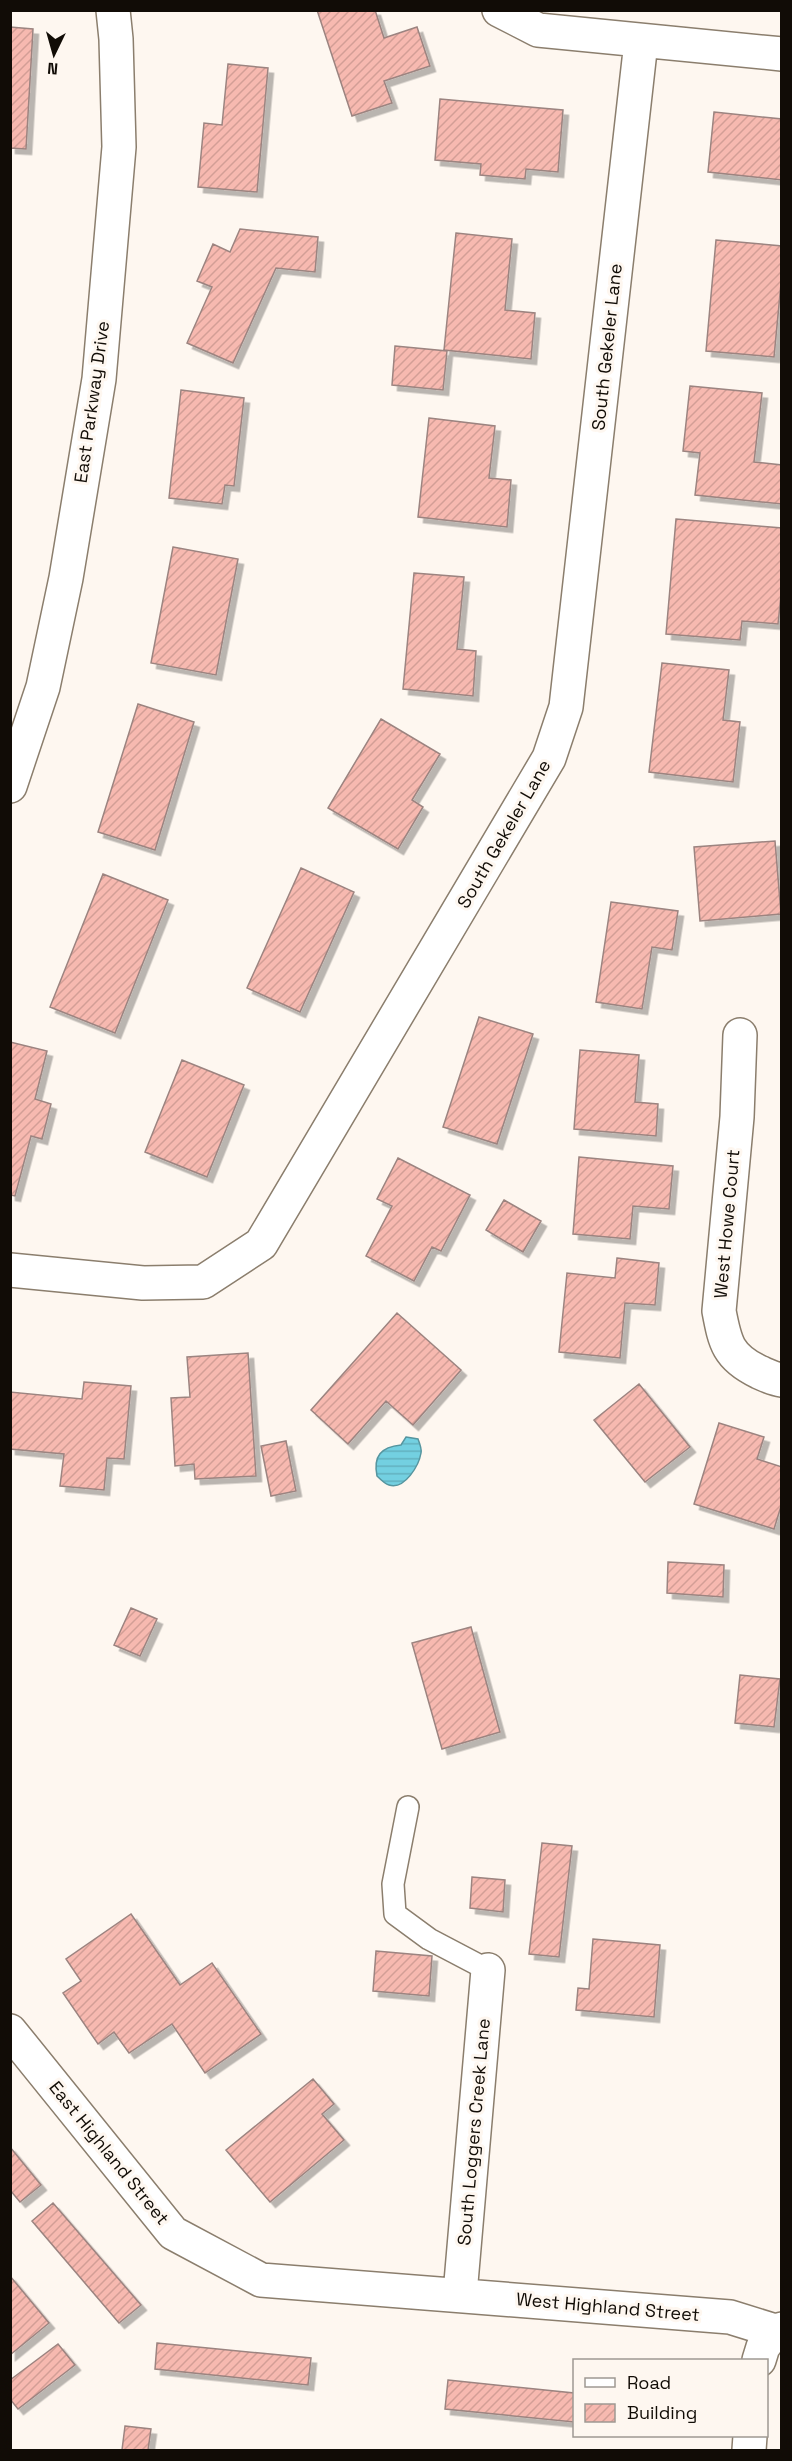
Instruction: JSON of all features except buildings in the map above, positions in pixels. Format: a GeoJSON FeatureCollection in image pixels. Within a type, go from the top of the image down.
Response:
{"type":"FeatureCollection","features":[{"type":"Feature","properties":{"kind":"street","name":"East Parkway Drive"},"geometry":{"type":"LineString","coordinates":[[10,786],[43,687],[66,578],[99,379],[119,147],[113,10]]}},
{"type":"Feature","properties":{"kind":"street"},"geometry":{"type":"LineString","coordinates":[[498,10],[538,30],[640,42],[782,54]]}},
{"type":"Feature","properties":{"kind":"street","name":"South Gekeler Lane"},"geometry":{"type":"LineString","coordinates":[[10,1270],[143,1283],[203,1282],[261,1244],[549,758],[566,707],[640,42]]}},
{"type":"Feature","properties":{"kind":"street","name":"West Howe Court"},"geometry":{"type":"LineString","coordinates":[[740,1035],[737,1117],[719,1311],[724,1335],[734,1357],[753,1369],[782,1380]]}},
{"type":"Feature","properties":{"kind":"street","name":"South Loggers Creek Lane"},"geometry":{"type":"LineString","coordinates":[[446,2293],[488,1970]]}},
{"type":"Feature","properties":{"kind":"street","name":"East Highland Street"},"geometry":{"type":"LineString","coordinates":[[10,2031],[172,2233],[261,2280],[446,2293]]}},
{"type":"Feature","properties":{"kind":"street","name":"West Highland Street"},"geometry":{"type":"LineString","coordinates":[[446,2293],[730,2317],[778,2330]]}},
{"type":"Feature","properties":{"kind":"street"},"geometry":{"type":"LineString","coordinates":[[760,2359],[763,2347],[778,2330]]}},
{"type":"Feature","properties":{"kind":"lane"},"geometry":{"type":"LineString","coordinates":[[408,1807],[393,1884],[395,1914],[429,1939],[488,1970]]}},
{"type":"Feature","properties":{"kind":"water"},"geometry":{"type":"Polygon","coordinates":[[[406,1437],[418,1439],[421,1450],[420,1458],[406,1480],[395,1486],[387,1484],[377,1476],[378,1458],[384,1450],[401,1445],[406,1437]]]}}]}
